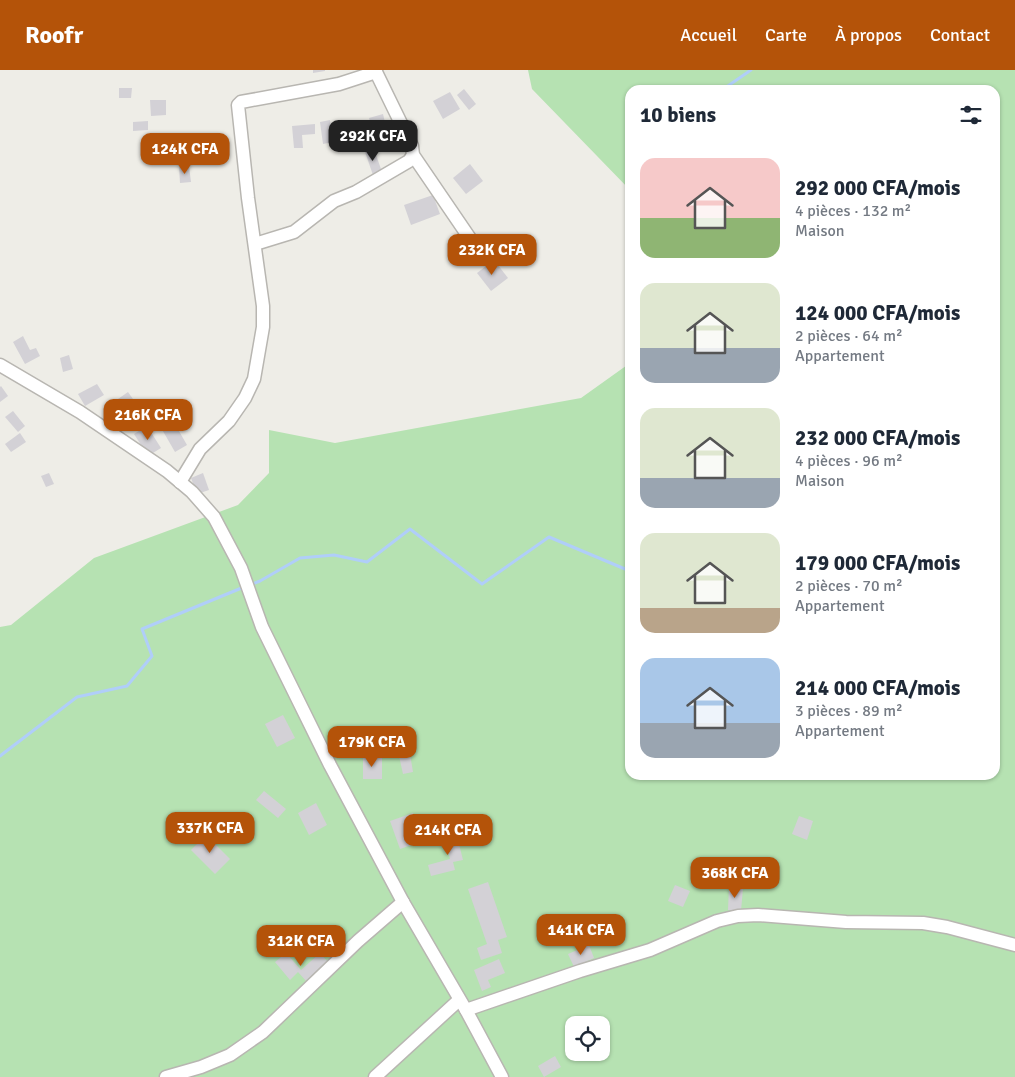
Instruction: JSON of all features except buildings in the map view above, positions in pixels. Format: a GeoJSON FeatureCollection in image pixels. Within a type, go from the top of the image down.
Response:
{"type":"FeatureCollection","features":[{"type":"Feature","properties":{"kind":"street"},"geometry":{"type":"LineString","coordinates":[[180,482],[200,449],[230,421],[245,398],[254,379],[263,327],[263,306],[238,105],[241,102],[340,84],[376,71],[412,146],[413,155],[471,240]]}},
{"type":"Feature","properties":{"kind":"street"},"geometry":{"type":"LineString","coordinates":[[255,244],[294,232],[334,201],[356,192],[408,161],[413,155]]}},
{"type":"Feature","properties":{"kind":"street"},"geometry":{"type":"LineString","coordinates":[[0,364],[80,412],[167,471],[192,492],[219,525],[241,568],[262,627],[291,687],[403,902],[463,1005],[502,1077]]}},
{"type":"Feature","properties":{"kind":"street"},"geometry":{"type":"LineString","coordinates":[[166,1077],[230,1055],[262,1032],[358,941],[403,902]]}},
{"type":"Feature","properties":{"kind":"street"},"geometry":{"type":"LineString","coordinates":[[376,1077],[463,1005],[650,950],[717,921],[738,916],[758,915],[846,922],[923,923],[947,927],[1015,945]]}},
{"type":"Feature","properties":{"kind":"green space"},"geometry":{"type":"Polygon","coordinates":[[[528,70],[1015,70],[1015,1077],[0,1077],[0,627],[11,625],[94,558],[238,505],[269,473],[269,430],[335,443],[581,398],[625,367],[625,780],[1000,780],[1000,85],[625,85],[625,185],[532,89],[528,70]]]}},
{"type":"Feature","properties":{"kind":"waterway"},"geometry":{"type":"LineString","coordinates":[[729,85],[751,70]]}},
{"type":"Feature","properties":{"kind":"waterway"},"geometry":{"type":"LineString","coordinates":[[250,585],[300,558],[334,555],[367,562],[410,529],[482,584],[549,537],[625,569]]}},
{"type":"Feature","properties":{"kind":"waterway"},"geometry":{"type":"LineString","coordinates":[[0,756],[77,697],[127,686],[152,656],[142,629],[244,587]]}}]}
